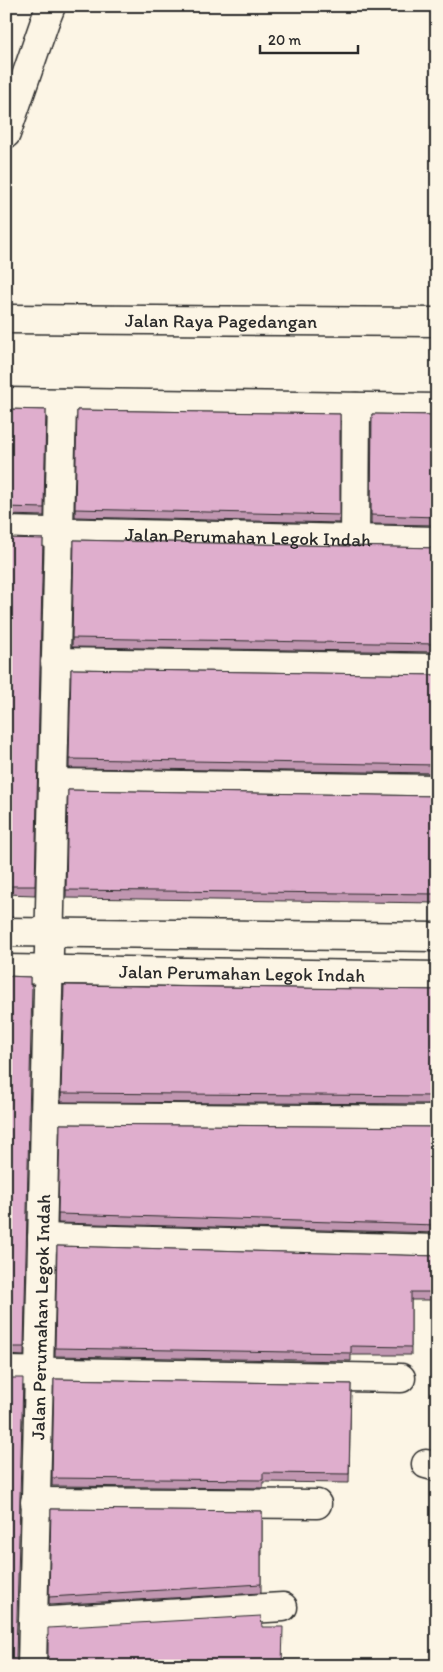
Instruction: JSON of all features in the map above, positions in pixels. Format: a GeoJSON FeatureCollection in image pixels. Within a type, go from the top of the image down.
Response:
{"type":"FeatureCollection","features":[{"type":"Feature","properties":{"kind":"street"},"geometry":{"type":"LineString","coordinates":[[7,127],[51,6]]}},
{"type":"Feature","properties":{"kind":"street","name":"Jalan Raya Pagedangan"},"geometry":{"type":"LineString","coordinates":[[6,319],[437,322]]}},
{"type":"Feature","properties":{"kind":"street"},"geometry":{"type":"LineString","coordinates":[[6,402],[437,408]]}},
{"type":"Feature","properties":{"kind":"street","name":"Jalan Perumahan Legok Indah"},"geometry":{"type":"LineString","coordinates":[[32,1666],[62,403]]}},
{"type":"Feature","properties":{"kind":"street"},"geometry":{"type":"LineString","coordinates":[[355,540],[356,408]]}},
{"type":"Feature","properties":{"kind":"street","name":"Jalan Perumahan Legok Indah"},"geometry":{"type":"LineString","coordinates":[[6,531],[437,541]]}},
{"type":"Feature","properties":{"kind":"street"},"geometry":{"type":"LineString","coordinates":[[55,662],[437,668]]}},
{"type":"Feature","properties":{"kind":"street"},"geometry":{"type":"LineString","coordinates":[[52,782],[437,790]]}},
{"type":"Feature","properties":{"kind":"street","name":"Jalan Perumahan Legok Indah"},"geometry":{"type":"LineString","coordinates":[[6,932],[437,937]]}},
{"type":"Feature","properties":{"kind":"street","name":"Jalan Perumahan Legok Indah"},"geometry":{"type":"LineString","coordinates":[[6,969],[437,976]]}},
{"type":"Feature","properties":{"kind":"street"},"geometry":{"type":"LineString","coordinates":[[45,1116],[437,1120]]}},
{"type":"Feature","properties":{"kind":"street"},"geometry":{"type":"LineString","coordinates":[[42,1238],[437,1249]]}},
{"type":"Feature","properties":{"kind":"street"},"geometry":{"type":"LineString","coordinates":[[6,1371],[401,1378]]}},
{"type":"Feature","properties":{"kind":"street"},"geometry":{"type":"LineString","coordinates":[[36,1502],[317,1504]]}},
{"type":"Feature","properties":{"kind":"street"},"geometry":{"type":"LineString","coordinates":[[33,1622],[283,1607]]}},
{"type":"Feature","properties":{"kind":"building"},"geometry":{"type":"Polygon","coordinates":[[[6,409],[46,410],[44,508],[6,507],[6,409]]]}},
{"type":"Feature","properties":{"kind":"building"},"geometry":{"type":"Polygon","coordinates":[[[77,410],[340,414],[340,515],[75,509],[77,410]]]}},
{"type":"Feature","properties":{"kind":"building"},"geometry":{"type":"Polygon","coordinates":[[[372,414],[437,415],[437,517],[371,515],[372,414]]]}},
{"type":"Feature","properties":{"kind":"building"},"geometry":{"type":"Polygon","coordinates":[[[6,538],[43,539],[35,886],[6,886],[6,538]]]}},
{"type":"Feature","properties":{"kind":"building"},"geometry":{"type":"Polygon","coordinates":[[[74,540],[437,548],[437,644],[72,638],[74,540]]]}},
{"type":"Feature","properties":{"kind":"building"},"geometry":{"type":"Polygon","coordinates":[[[71,669],[437,675],[437,765],[69,759],[71,669]]]}},
{"type":"Feature","properties":{"kind":"building"},"geometry":{"type":"Polygon","coordinates":[[[68,790],[437,796],[437,894],[66,890],[68,790]]]}},
{"type":"Feature","properties":{"kind":"building"},"geometry":{"type":"Polygon","coordinates":[[[6,976],[30,977],[30,985],[32,985],[24,1347],[6,1347],[6,976]]]}},
{"type":"Feature","properties":{"kind":"building"},"geometry":{"type":"Polygon","coordinates":[[[64,985],[437,990],[437,1096],[61,1093],[64,985]]]}},
{"type":"Feature","properties":{"kind":"building"},"geometry":{"type":"Polygon","coordinates":[[[60,1124],[437,1127],[437,1225],[58,1214],[60,1124]]]}},
{"type":"Feature","properties":{"kind":"building"},"geometry":{"type":"Polygon","coordinates":[[[57,1246],[437,1256],[437,1292],[411,1292],[411,1347],[351,1346],[351,1353],[55,1348],[57,1246]]]}},
{"type":"Feature","properties":{"kind":"building"},"geometry":{"type":"Polygon","coordinates":[[[6,1378],[23,1378],[16,1657],[19,1666],[6,1666],[6,1378]]]}},
{"type":"Feature","properties":{"kind":"building"},"geometry":{"type":"Polygon","coordinates":[[[54,1379],[351,1384],[349,1474],[263,1473],[263,1480],[52,1478],[54,1379]]]}},
{"type":"Feature","properties":{"kind":"building"},"geometry":{"type":"Polygon","coordinates":[[[51,1509],[262,1511],[261,1584],[49,1597],[51,1509]]]}},
{"type":"Feature","properties":{"kind":"building"},"geometry":{"type":"Polygon","coordinates":[[[261,1616],[262,1627],[283,1627],[282,1666],[45,1666],[48,1658],[48,1628],[261,1616]]]}}]}
